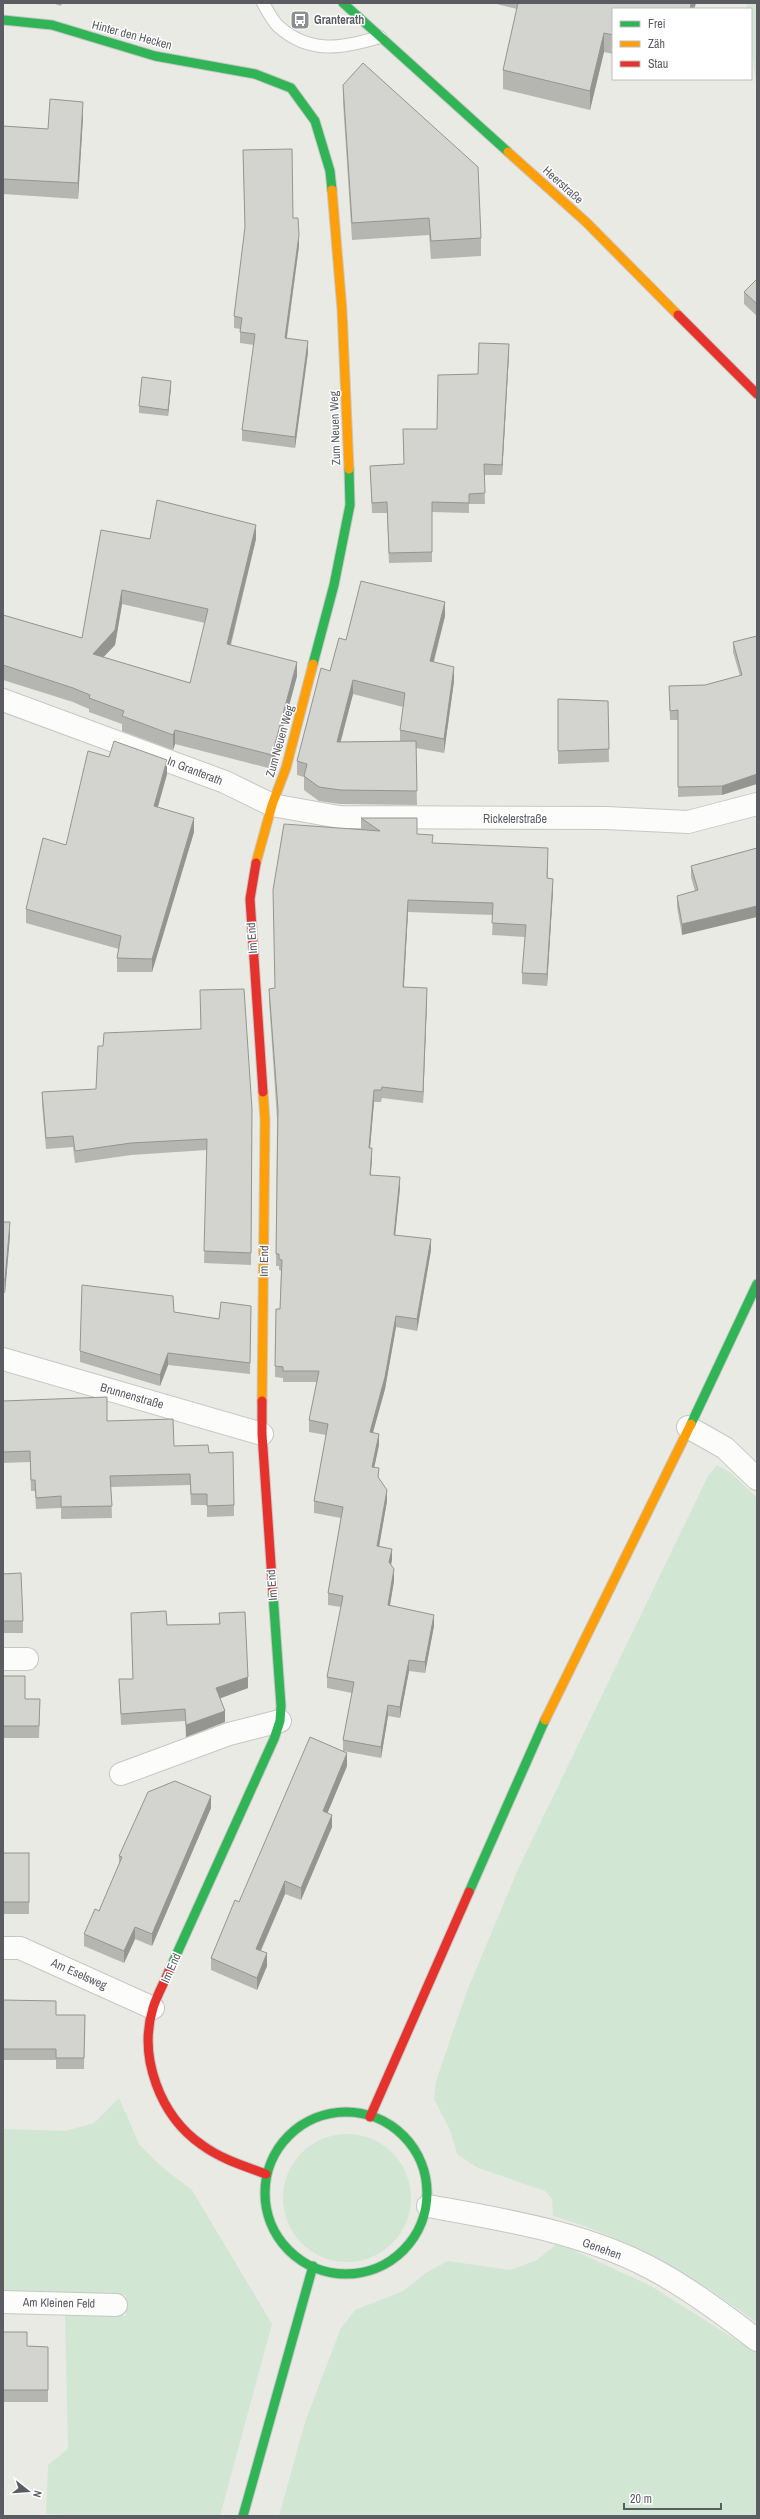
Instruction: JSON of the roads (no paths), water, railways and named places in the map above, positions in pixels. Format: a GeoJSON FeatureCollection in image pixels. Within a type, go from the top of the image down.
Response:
{"type":"FeatureCollection","features":[{"type":"Feature","properties":{"kind":"street","name":"Heerstraße"},"geometry":{"type":"LineString","coordinates":[[343,3],[586,222],[757,394]]}},
{"type":"Feature","properties":{"kind":"street","name":"Hinter den Hecken"},"geometry":{"type":"LineString","coordinates":[[3,20],[52,25],[155,56],[255,74]]}},
{"type":"Feature","properties":{"kind":"street","name":"Zum Neuen Weg"},"geometry":{"type":"LineString","coordinates":[[255,74],[291,88],[315,121],[330,171],[342,310],[350,505],[334,585],[286,768],[272,805]]}},
{"type":"Feature","properties":{"kind":"street","name":"In Granterath"},"geometry":{"type":"LineString","coordinates":[[3,700],[225,782],[272,805]]}},
{"type":"Feature","properties":{"kind":"street","name":"Rickelerstraße"},"geometry":{"type":"LineString","coordinates":[[272,805],[339,817],[606,818],[688,822],[757,804]]}},
{"type":"Feature","properties":{"kind":"street","name":"Im End"},"geometry":{"type":"LineString","coordinates":[[266,2174],[215,2153],[194,2140],[163,2101],[152,2073],[148,2042],[153,2008],[274,1739],[280,1721],[281,1706],[262,1434],[265,1120],[250,899],[256,860],[272,805]]}},
{"type":"Feature","properties":{"kind":"street"},"geometry":{"type":"LineString","coordinates":[[370,2117],[533,1745],[757,1284]]}},
{"type":"Feature","properties":{"kind":"street","name":"Brunnenstraße"},"geometry":{"type":"LineString","coordinates":[[3,1359],[262,1434]]}},
{"type":"Feature","properties":{"kind":"street"},"geometry":{"type":"LineString","coordinates":[[688,1427],[725,1448],[757,1479]]}},
{"type":"Feature","properties":{"kind":"street"},"geometry":{"type":"LineString","coordinates":[[3,1659],[27,1659]]}},
{"type":"Feature","properties":{"kind":"street"},"geometry":{"type":"LineString","coordinates":[[121,1774],[230,1734],[280,1721]]}},
{"type":"Feature","properties":{"kind":"street","name":"Am Eselsweg"},"geometry":{"type":"LineString","coordinates":[[3,1948],[20,1948],[153,2008]]}},
{"type":"Feature","properties":{"kind":"street"},"geometry":{"type":"LineString","coordinates":[[340,2113],[370,2117],[396,2129],[412,2144],[423,2163],[428,2185],[428,2206],[423,2223],[415,2239],[404,2252],[390,2262],[374,2270],[340,2274],[313,2266],[300,2259],[284,2245],[272,2228],[265,2202],[264,2188],[266,2174],[279,2145],[297,2127],[320,2115],[340,2113]]}},
{"type":"Feature","properties":{"kind":"street","name":"Genehen"},"geometry":{"type":"LineString","coordinates":[[428,2206],[507,2221],[602,2247],[659,2272],[726,2316],[757,2340]]}},
{"type":"Feature","properties":{"kind":"street"},"geometry":{"type":"LineString","coordinates":[[243,2516],[313,2266]]}},
{"type":"Feature","properties":{"kind":"street","name":"Am Kleinen Feld"},"geometry":{"type":"LineString","coordinates":[[3,2302],[116,2305]]}},
{"type":"Feature","properties":{"kind":"lane"},"geometry":{"type":"LineString","coordinates":[[263,3],[277,25],[297,41],[320,46],[348,47],[380,37]]}},
{"type":"Feature","properties":{"kind":"place","name":"Granterath"},"geometry":{"type":"Point","coordinates":[300,20]}}]}
